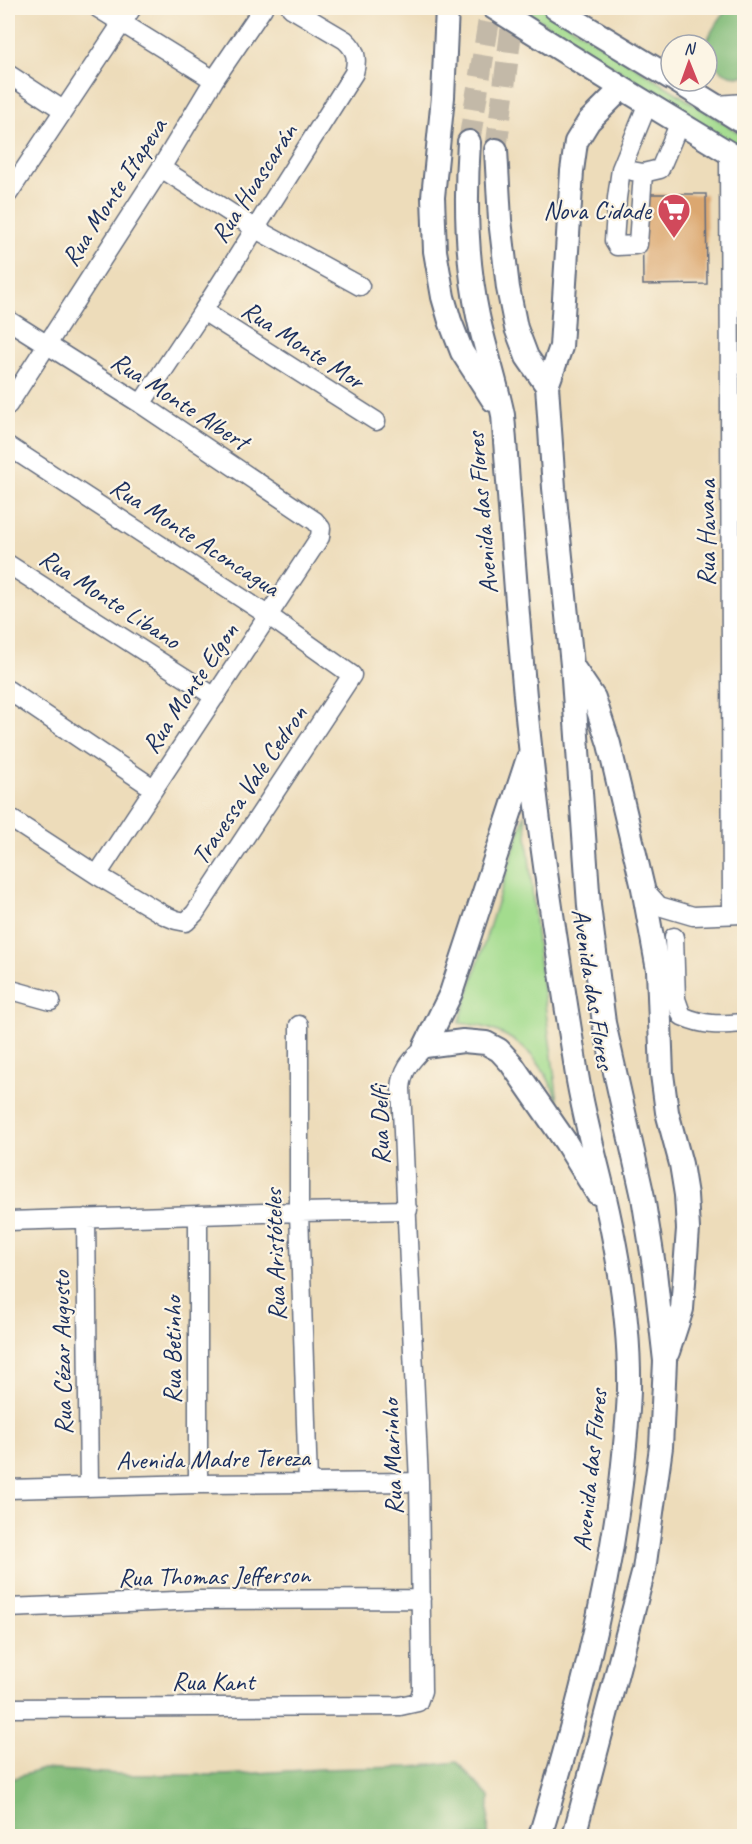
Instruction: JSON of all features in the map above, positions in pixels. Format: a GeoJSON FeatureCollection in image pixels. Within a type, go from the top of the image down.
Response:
{"type":"FeatureCollection","features":[{"type":"Feature","properties":{"kind":"main road"},"geometry":{"type":"LineString","coordinates":[[447,8],[434,197],[435,251],[438,274],[450,321],[462,352],[503,415]]}},
{"type":"Feature","properties":{"kind":"main road"},"geometry":{"type":"LineString","coordinates":[[494,8],[737,157]]}},
{"type":"Feature","properties":{"kind":"main road"},"geometry":{"type":"LineString","coordinates":[[561,9],[659,70]]}},
{"type":"Feature","properties":{"kind":"main road"},"geometry":{"type":"LineString","coordinates":[[547,387],[561,347],[572,171],[576,142],[589,121],[622,88]]}},
{"type":"Feature","properties":{"kind":"main road"},"geometry":{"type":"LineString","coordinates":[[696,93],[744,123]]}},
{"type":"Feature","properties":{"kind":"main road","name":"Avenida das Flores"},"geometry":{"type":"LineString","coordinates":[[468,142],[465,188],[471,276],[478,316],[503,415],[530,751],[541,839],[580,1099],[608,1211],[620,1275],[628,1353],[629,1390],[626,1443],[614,1539],[590,1652],[540,1836]]}},
{"type":"Feature","properties":{"kind":"main road"},"geometry":{"type":"LineString","coordinates":[[496,150],[500,220],[508,288],[516,328],[526,357],[547,387]]}},
{"type":"Feature","properties":{"kind":"main road","name":"Avenida das Flores"},"geometry":{"type":"LineString","coordinates":[[547,387],[554,488],[572,666],[588,906],[604,1023],[654,1261],[665,1361],[661,1447],[644,1570],[574,1836]]}},
{"type":"Feature","properties":{"kind":"main road"},"geometry":{"type":"LineString","coordinates":[[572,666],[594,698],[609,744],[642,888],[657,970],[662,1074],[667,1112],[681,1164],[688,1229],[682,1309],[665,1361]]}},
{"type":"Feature","properties":{"kind":"main road"},"geometry":{"type":"LineString","coordinates":[[425,1046],[458,976],[530,751]]}},
{"type":"Feature","properties":{"kind":"main road"},"geometry":{"type":"LineString","coordinates":[[425,1046],[464,1041],[486,1043],[499,1050],[511,1063],[565,1141],[608,1211]]}},
{"type":"Feature","properties":{"kind":"street"},"geometry":{"type":"LineString","coordinates":[[98,8],[214,80]]}},
{"type":"Feature","properties":{"kind":"street"},"geometry":{"type":"LineString","coordinates":[[8,194],[132,8]]}},
{"type":"Feature","properties":{"kind":"street","name":"Rua Monte Itapeva"},"geometry":{"type":"LineString","coordinates":[[8,405],[161,168],[214,80],[263,8]]}},
{"type":"Feature","properties":{"kind":"street","name":"Rua Huascarán"},"geometry":{"type":"LineString","coordinates":[[141,404],[203,311],[354,73],[356,54],[352,46],[291,8]]}},
{"type":"Feature","properties":{"kind":"street"},"geometry":{"type":"LineString","coordinates":[[8,74],[63,110]]}},
{"type":"Feature","properties":{"kind":"street"},"geometry":{"type":"LineString","coordinates":[[643,173],[638,243],[617,246],[614,241],[621,169],[648,103]]}},
{"type":"Feature","properties":{"kind":"street"},"geometry":{"type":"LineString","coordinates":[[717,105],[744,103]]}},
{"type":"Feature","properties":{"kind":"street"},"geometry":{"type":"LineString","coordinates":[[621,169],[643,173],[660,169],[680,122]]}},
{"type":"Feature","properties":{"kind":"street","name":"Rua Havana"},"geometry":{"type":"LineString","coordinates":[[737,157],[738,914]]}},
{"type":"Feature","properties":{"kind":"street"},"geometry":{"type":"LineString","coordinates":[[161,168],[254,228],[360,286]]}},
{"type":"Feature","properties":{"kind":"street","name":"Rua Monte Mor"},"geometry":{"type":"LineString","coordinates":[[203,311],[376,422]]}},
{"type":"Feature","properties":{"kind":"street","name":"Rua Monte Albert"},"geometry":{"type":"LineString","coordinates":[[8,320],[141,404],[315,521],[321,528]]}},
{"type":"Feature","properties":{"kind":"street","name":"Rua Monte Aconcagua"},"geometry":{"type":"LineString","coordinates":[[8,446],[269,616],[352,675]]}},
{"type":"Feature","properties":{"kind":"street","name":"Rua Monte Elgon"},"geometry":{"type":"LineString","coordinates":[[97,875],[320,537],[321,528]]}},
{"type":"Feature","properties":{"kind":"street","name":"Rua Monte Libano"},"geometry":{"type":"LineString","coordinates":[[8,564],[215,697]]}},
{"type":"Feature","properties":{"kind":"street","name":"Travessa Vale Cedron"},"geometry":{"type":"LineString","coordinates":[[97,875],[165,915],[186,922],[195,913],[352,675]]}},
{"type":"Feature","properties":{"kind":"street"},"geometry":{"type":"LineString","coordinates":[[8,690],[153,788]]}},
{"type":"Feature","properties":{"kind":"street"},"geometry":{"type":"LineString","coordinates":[[8,817],[97,875]]}},
{"type":"Feature","properties":{"kind":"street"},"geometry":{"type":"LineString","coordinates":[[642,888],[659,906],[693,916],[738,914]]}},
{"type":"Feature","properties":{"kind":"street"},"geometry":{"type":"LineString","coordinates":[[657,970],[674,937],[693,916]]}},
{"type":"Feature","properties":{"kind":"street"},"geometry":{"type":"LineString","coordinates":[[674,937],[676,999],[682,1016],[698,1023],[719,1025],[744,1023]]}},
{"type":"Feature","properties":{"kind":"street"},"geometry":{"type":"LineString","coordinates":[[8,989],[51,1001]]}},
{"type":"Feature","properties":{"kind":"street","name":"Rua Aristóteles"},"geometry":{"type":"LineString","coordinates":[[299,1026],[299,1212],[308,1483]]}},
{"type":"Feature","properties":{"kind":"street","name":"Rua Delfi"},"geometry":{"type":"LineString","coordinates":[[408,1210],[401,1088],[408,1064],[425,1046]]}},
{"type":"Feature","properties":{"kind":"street"},"geometry":{"type":"LineString","coordinates":[[8,1221],[408,1210]]}},
{"type":"Feature","properties":{"kind":"street","name":"Rua Marinho"},"geometry":{"type":"LineString","coordinates":[[408,1210],[419,1482],[422,1690],[418,1702]]}},
{"type":"Feature","properties":{"kind":"street","name":"Rua Betinho"},"geometry":{"type":"LineString","coordinates":[[198,1215],[198,1484]]}},
{"type":"Feature","properties":{"kind":"street","name":"Rua Cézar Augusto"},"geometry":{"type":"LineString","coordinates":[[86,1218],[89,1487]]}},
{"type":"Feature","properties":{"kind":"street","name":"Avenida Madre Tereza"},"geometry":{"type":"LineString","coordinates":[[8,1489],[419,1482]]}},
{"type":"Feature","properties":{"kind":"street","name":"Rua Thomas Jefferson"},"geometry":{"type":"LineString","coordinates":[[8,1608],[199,1600],[421,1599]]}},
{"type":"Feature","properties":{"kind":"street","name":"Rua Kant"},"geometry":{"type":"LineString","coordinates":[[8,1708],[400,1706],[418,1702]]}},
{"type":"Feature","properties":{"kind":"green space"},"geometry":{"type":"Polygon","coordinates":[[[521,8],[543,8],[659,82],[659,93],[676,93],[744,136],[744,151],[521,8]]]}},
{"type":"Feature","properties":{"kind":"green space"},"geometry":{"type":"Polygon","coordinates":[[[728,8],[744,8],[744,76],[734,76],[719,69],[719,33],[710,33],[728,8]]]}},
{"type":"Feature","properties":{"kind":"green space"},"geometry":{"type":"Polygon","coordinates":[[[525,814],[538,952],[558,1102],[543,1070],[521,1046],[493,1030],[459,1023],[525,814]]]}},
{"type":"Feature","properties":{"kind":"green space"},"geometry":{"type":"Polygon","coordinates":[[[457,1762],[489,1797],[488,1836],[8,1836],[8,1780],[43,1769],[133,1775],[225,1775],[320,1769],[412,1767],[457,1762]]]}},
{"type":"Feature","properties":{"kind":"building","name":"Nova Cidade"},"geometry":{"type":"Polygon","coordinates":[[[642,194],[706,194],[707,284],[643,285],[642,194]]]}},
{"type":"Feature","properties":{"kind":"tunnel"},"geometry":{"type":"LineString","coordinates":[[469,142],[491,8]]}},
{"type":"Feature","properties":{"kind":"tunnel"},"geometry":{"type":"LineString","coordinates":[[496,150],[514,8]]}},
{"type":"Feature","properties":{"kind":"place","name":"Nova Cidade"},"geometry":{"type":"Point","coordinates":[674,239]}}]}
